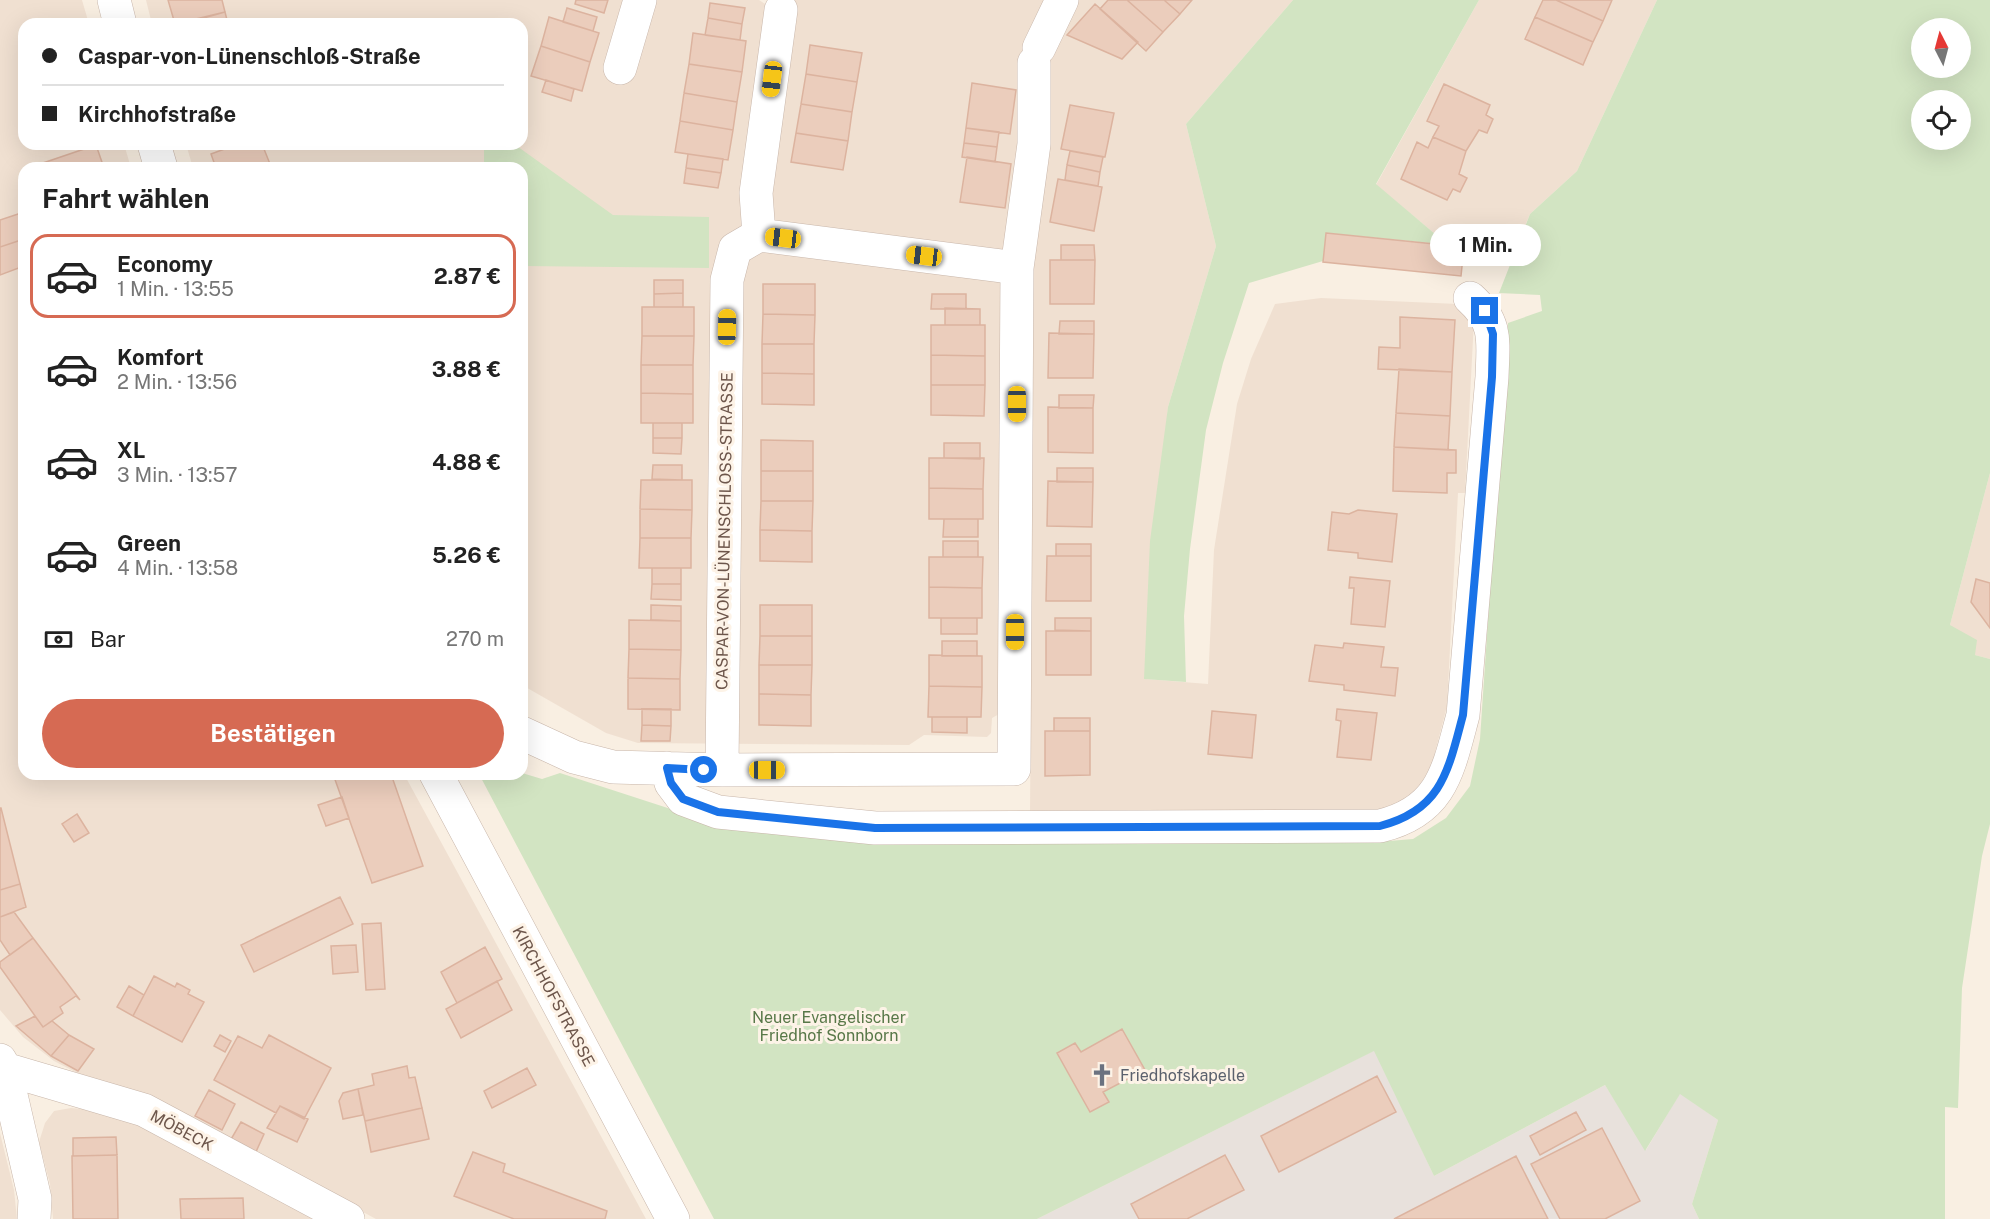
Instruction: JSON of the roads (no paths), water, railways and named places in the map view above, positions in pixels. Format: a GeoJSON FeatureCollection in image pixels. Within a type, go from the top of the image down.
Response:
{"type":"FeatureCollection","features":[{"type":"Feature","properties":{"kind":"street"},"geometry":{"type":"LineString","coordinates":[[114,0],[118,18]]}},
{"type":"Feature","properties":{"kind":"street"},"geometry":{"type":"LineString","coordinates":[[620,68],[640,0]]}},
{"type":"Feature","properties":{"kind":"street"},"geometry":{"type":"LineString","coordinates":[[528,736],[574,757],[603,765],[722,770],[1014,769],[1017,268],[1034,144],[1036,55],[1062,0]]}},
{"type":"Feature","properties":{"kind":"street"},"geometry":{"type":"LineString","coordinates":[[781,10],[756,193],[759,235],[1017,268]]}},
{"type":"Feature","properties":{"kind":"street","name":"CASPAR-VON-LÜNENSCHLOSS-STRASSE"},"geometry":{"type":"LineString","coordinates":[[722,770],[727,280],[735,249],[759,235]]}},
{"type":"Feature","properties":{"kind":"street"},"geometry":{"type":"LineString","coordinates":[[667,768],[671,783],[683,799],[718,812],[875,828],[1380,826],[1403,820],[1420,810],[1435,793],[1452,757],[1463,715],[1492,377],[1493,334],[1485,311],[1470,298]]}},
{"type":"Feature","properties":{"kind":"street","name":"KIRCHHOFSTRASSE"},"geometry":{"type":"LineString","coordinates":[[439,780],[672,1219]]}},
{"type":"Feature","properties":{"kind":"street","name":"MÖBECK"},"geometry":{"type":"LineString","coordinates":[[2,1064],[35,1199],[34,1219]]}},
{"type":"Feature","properties":{"kind":"street","name":"MÖBECK"},"geometry":{"type":"LineString","coordinates":[[2,1064],[144,1110],[348,1219]]}},
{"type":"Feature","properties":{"kind":"place","name":"Friedhofskapelle"},"geometry":{"type":"Point","coordinates":[1102,1075]}},
{"type":"Feature","properties":{"kind":"park label","name":"Neuer Evangelischer Friedhof Sonnborn"},"geometry":{"type":"Point","coordinates":[829,1026]}}]}
